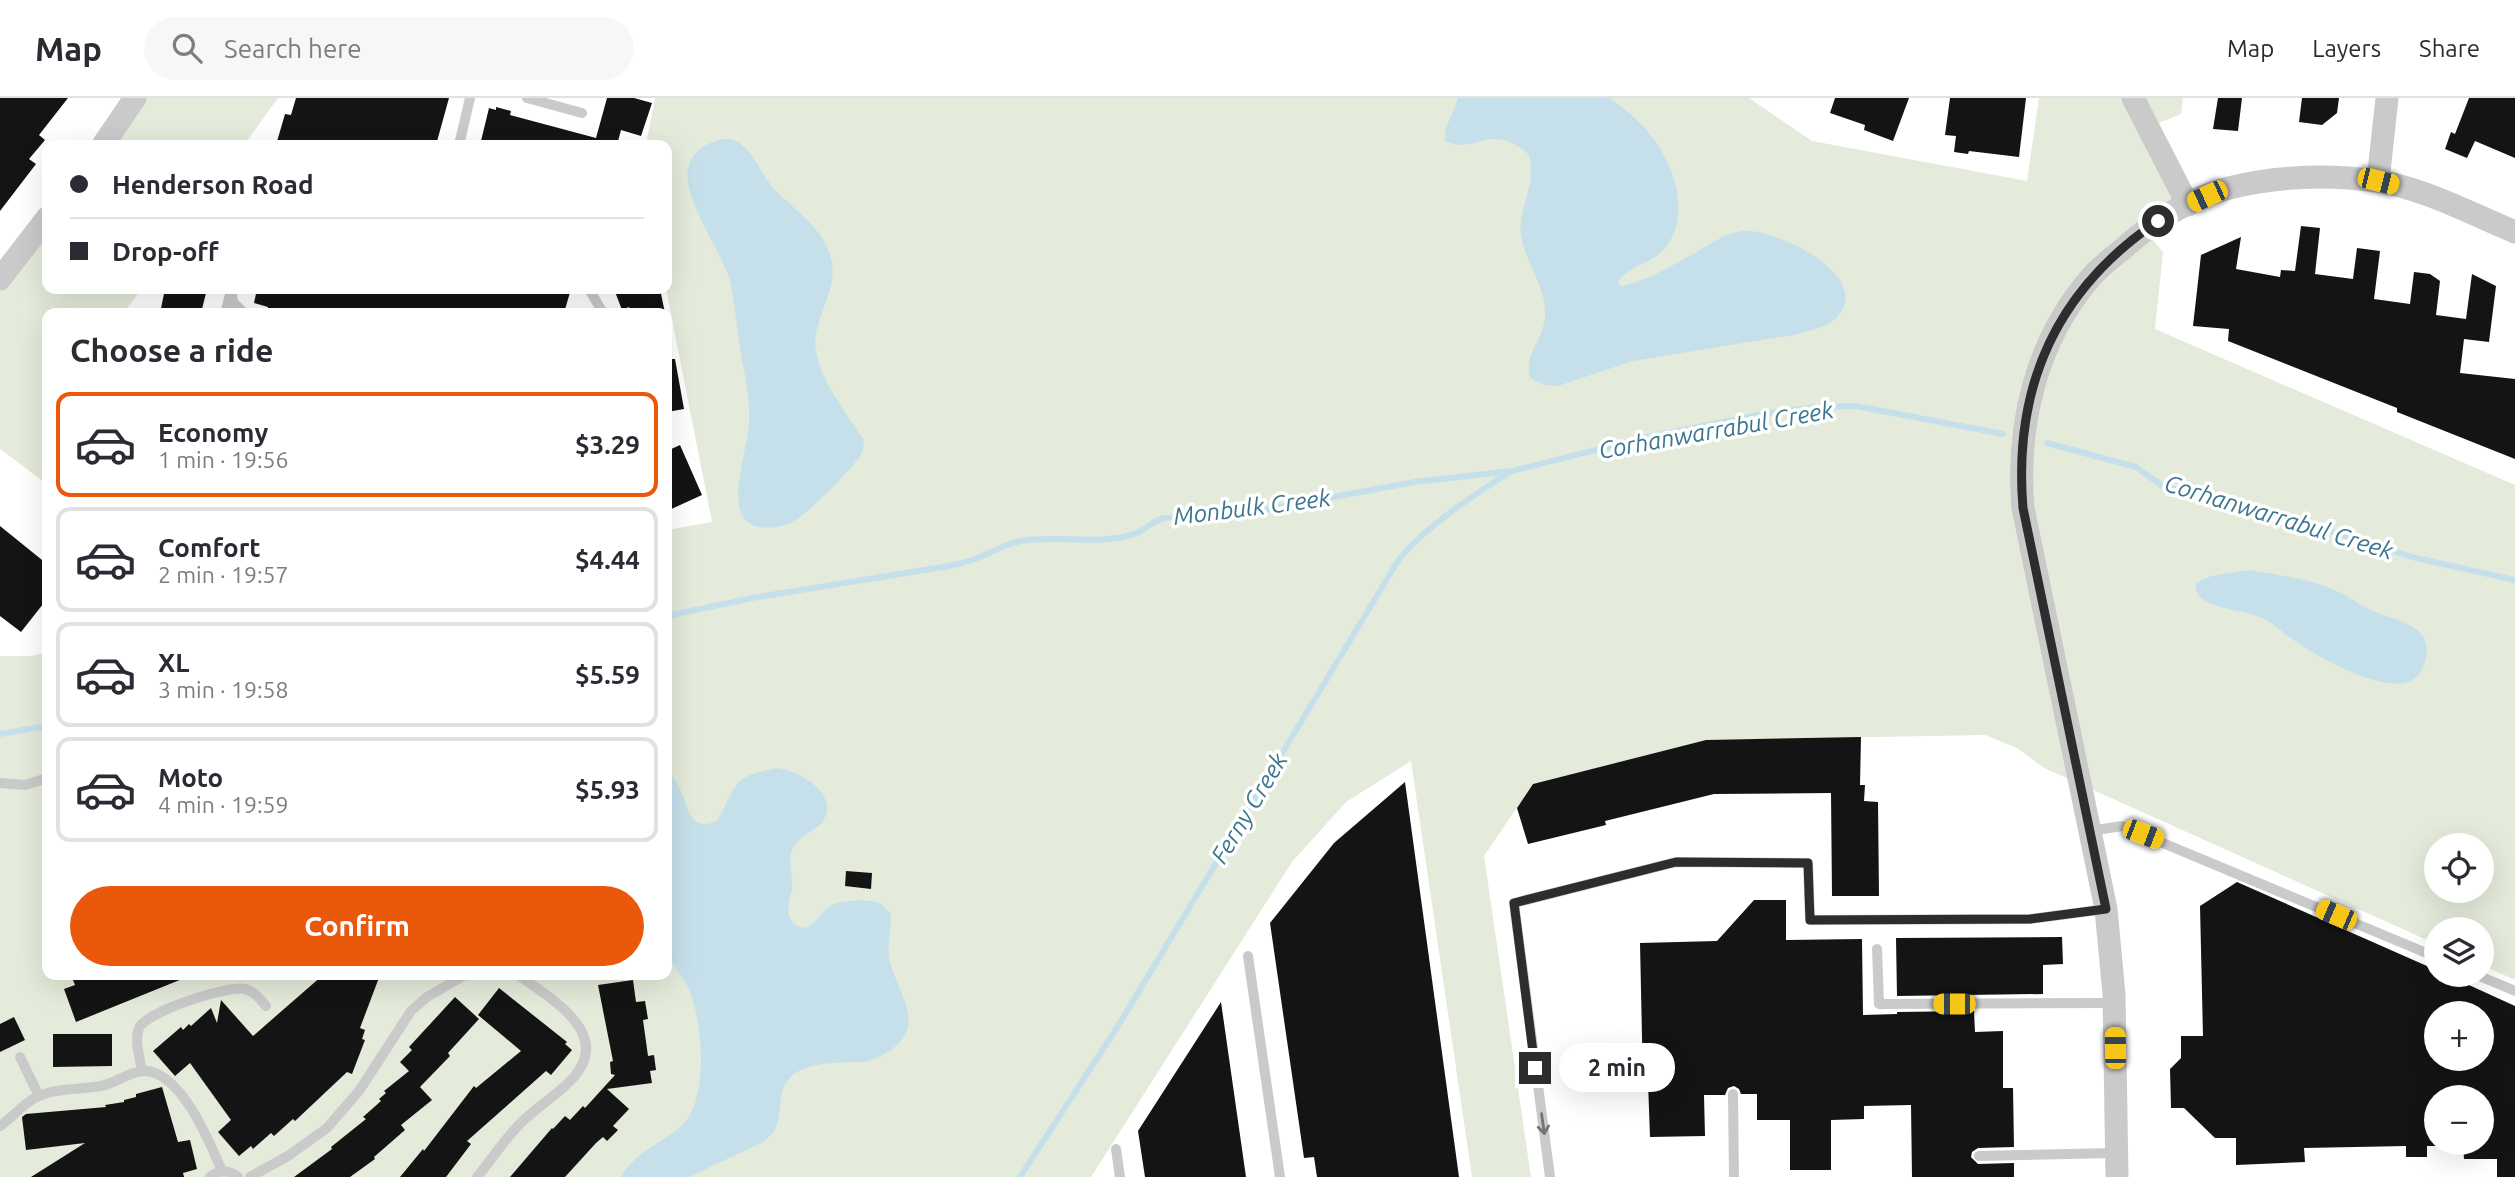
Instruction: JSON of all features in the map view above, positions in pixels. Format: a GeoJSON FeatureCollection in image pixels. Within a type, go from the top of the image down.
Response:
{"type":"FeatureCollection","features":[{"type":"Feature","properties":{"kind":"street"},"geometry":{"type":"LineString","coordinates":[[106,140],[135,98]]}},
{"type":"Feature","properties":{"kind":"street"},"geometry":{"type":"LineString","coordinates":[[2133,98],[2188,205]]}},
{"type":"Feature","properties":{"kind":"street"},"geometry":{"type":"LineString","coordinates":[[2378,181],[2387,98]]}},
{"type":"Feature","properties":{"kind":"street"},"geometry":{"type":"LineString","coordinates":[[2116,1177],[2114,1003],[2106,909],[2023,508],[2021,475],[2025,423],[2037,373],[2052,336],[2092,275],[2137,236],[2188,205],[2227,189],[2300,176],[2378,181],[2433,198],[2515,232]]}},
{"type":"Feature","properties":{"kind":"street"},"geometry":{"type":"LineString","coordinates":[[0,279],[42,224]]}},
{"type":"Feature","properties":{"kind":"lane"},"geometry":{"type":"LineString","coordinates":[[461,140],[470,98]]}},
{"type":"Feature","properties":{"kind":"lane"},"geometry":{"type":"LineString","coordinates":[[527,98],[582,113]]}},
{"type":"Feature","properties":{"kind":"lane"},"geometry":{"type":"LineString","coordinates":[[0,783],[25,785],[42,780]]}},
{"type":"Feature","properties":{"kind":"lane"},"geometry":{"type":"LineString","coordinates":[[2090,831],[2122,826],[2424,952]]}},
{"type":"Feature","properties":{"kind":"lane"},"geometry":{"type":"LineString","coordinates":[[1550,1177],[1514,903],[1676,862],[1808,863],[1810,920],[2030,919],[2106,909]]}},
{"type":"Feature","properties":{"kind":"lane"},"geometry":{"type":"LineString","coordinates":[[1877,950],[1880,1004],[2114,1003]]}},
{"type":"Feature","properties":{"kind":"lane"},"geometry":{"type":"LineString","coordinates":[[1248,956],[1280,1177]]}},
{"type":"Feature","properties":{"kind":"lane"},"geometry":{"type":"LineString","coordinates":[[250,1177],[288,1156],[327,1128],[359,1091],[411,1011],[427,997],[456,980]]}},
{"type":"Feature","properties":{"kind":"lane"},"geometry":{"type":"LineString","coordinates":[[477,1177],[514,1129],[571,1080],[584,1060],[585,1046],[579,1022],[525,980]]}},
{"type":"Feature","properties":{"kind":"lane"},"geometry":{"type":"LineString","coordinates":[[2494,982],[2515,991]]}},
{"type":"Feature","properties":{"kind":"lane"},"geometry":{"type":"LineString","coordinates":[[142,1071],[138,1035],[141,1025],[150,1017],[213,993],[234,988],[249,990],[266,1006]]}},
{"type":"Feature","properties":{"kind":"lane"},"geometry":{"type":"LineString","coordinates":[[20,1057],[39,1096]]}},
{"type":"Feature","properties":{"kind":"lane"},"geometry":{"type":"LineString","coordinates":[[0,1126],[39,1096],[57,1090],[110,1084],[142,1071],[159,1076],[185,1100],[203,1127],[222,1171]]}},
{"type":"Feature","properties":{"kind":"lane"},"geometry":{"type":"LineString","coordinates":[[1733,1094],[1734,1177]]}},
{"type":"Feature","properties":{"kind":"lane"},"geometry":{"type":"LineString","coordinates":[[1116,1149],[1120,1177]]}},
{"type":"Feature","properties":{"kind":"lane"},"geometry":{"type":"LineString","coordinates":[[1979,1156],[2116,1153]]}},
{"type":"Feature","properties":{"kind":"lane"},"geometry":{"type":"LineString","coordinates":[[210,1177],[222,1171],[238,1177]]}},
{"type":"Feature","properties":{"kind":"green space"},"geometry":{"type":"Polygon","coordinates":[[[135,98],[278,98],[248,140],[106,140],[135,98]]]}},
{"type":"Feature","properties":{"kind":"green space"},"geometry":{"type":"Polygon","coordinates":[[[655,98],[1749,98],[1812,141],[2027,181],[2039,98],[2183,98],[2181,114],[2149,127],[2188,205],[2145,230],[2163,252],[2155,329],[2515,485],[2515,980],[2494,970],[2494,917],[2424,917],[2424,939],[2044,768],[2017,748],[1985,735],[1706,740],[1533,784],[1484,856],[1531,1177],[1472,1177],[1411,761],[1346,802],[1292,862],[1091,1177],[0,1177],[0,656],[42,653],[42,980],[672,980],[672,529],[712,522],[672,308],[670,308],[667,294],[672,294],[672,140],[647,140],[655,98]]]}},
{"type":"Feature","properties":{"kind":"green space"},"geometry":{"type":"Polygon","coordinates":[[[42,224],[42,294],[137,294],[127,308],[42,308],[42,480],[0,449],[0,279],[42,224]]]}},
{"type":"Feature","properties":{"kind":"water"},"geometry":{"type":"Polygon","coordinates":[[[1458,98],[1609,98],[1649,132],[1662,151],[1674,180],[1679,211],[1676,226],[1660,253],[1624,275],[1618,284],[1622,286],[1651,276],[1730,234],[1759,232],[1799,247],[1818,259],[1834,273],[1844,288],[1845,304],[1830,323],[1799,334],[1633,361],[1558,386],[1544,385],[1530,378],[1530,361],[1544,326],[1545,306],[1523,246],[1520,229],[1531,179],[1529,155],[1504,140],[1493,139],[1466,145],[1445,141],[1458,98]]]}},
{"type":"Feature","properties":{"kind":"water"},"geometry":{"type":"Polygon","coordinates":[[[723,139],[735,140],[747,149],[770,184],[816,229],[829,251],[833,274],[817,329],[816,351],[829,386],[864,440],[862,452],[855,463],[818,502],[792,522],[773,527],[752,525],[743,517],[740,509],[739,488],[749,412],[734,302],[725,268],[694,204],[688,183],[689,164],[700,149],[723,139]]]}},
{"type":"Feature","properties":{"kind":"water"},"geometry":{"type":"Polygon","coordinates":[[[2249,570],[2319,584],[2369,609],[2409,624],[2424,637],[2427,646],[2426,658],[2418,676],[2408,682],[2396,684],[2381,682],[2350,671],[2319,656],[2270,622],[2255,615],[2216,606],[2200,597],[2197,591],[2196,583],[2211,576],[2249,570]]]}},
{"type":"Feature","properties":{"kind":"water"},"geometry":{"type":"Polygon","coordinates":[[[778,768],[797,774],[815,786],[826,802],[827,811],[823,821],[797,842],[792,851],[792,884],[788,910],[790,919],[796,925],[806,928],[827,908],[840,902],[868,901],[884,906],[891,914],[889,957],[906,1005],[907,1029],[902,1040],[891,1050],[873,1059],[818,1065],[794,1074],[783,1090],[776,1128],[761,1143],[689,1177],[621,1177],[638,1157],[685,1122],[696,1100],[699,1084],[701,1050],[697,1016],[688,987],[672,962],[672,776],[679,786],[691,816],[708,824],[717,821],[738,784],[752,774],[778,768]]]}},
{"type":"Feature","properties":{"kind":"building"},"geometry":{"type":"Polygon","coordinates":[[[0,98],[68,98],[39,135],[45,140],[42,140],[29,159],[36,164],[0,211],[0,98]]]}},
{"type":"Feature","properties":{"kind":"building"},"geometry":{"type":"Polygon","coordinates":[[[296,98],[449,98],[437,140],[277,140],[285,114],[291,115],[296,98]]]}},
{"type":"Feature","properties":{"kind":"building"},"geometry":{"type":"Polygon","coordinates":[[[607,98],[634,98],[652,103],[641,136],[621,130],[618,140],[481,140],[489,108],[496,110],[496,107],[511,111],[510,115],[596,138],[607,98]]]}},
{"type":"Feature","properties":{"kind":"building"},"geometry":{"type":"Polygon","coordinates":[[[1835,98],[1909,98],[1893,141],[1864,130],[1865,125],[1830,113],[1835,98]]]}},
{"type":"Feature","properties":{"kind":"building"},"geometry":{"type":"Polygon","coordinates":[[[1950,98],[2026,98],[2019,157],[1969,151],[1968,154],[1954,152],[1956,136],[1945,135],[1950,98]]]}},
{"type":"Feature","properties":{"kind":"building"},"geometry":{"type":"Polygon","coordinates":[[[2218,98],[2242,98],[2238,131],[2213,129],[2218,98]]]}},
{"type":"Feature","properties":{"kind":"building"},"geometry":{"type":"Polygon","coordinates":[[[2302,98],[2339,98],[2337,113],[2322,125],[2299,122],[2302,98]]]}},
{"type":"Feature","properties":{"kind":"building"},"geometry":{"type":"Polygon","coordinates":[[[2469,98],[2515,98],[2515,158],[2475,141],[2467,158],[2445,149],[2451,132],[2455,134],[2469,98]]]}},
{"type":"Feature","properties":{"kind":"building"},"geometry":{"type":"Polygon","coordinates":[[[2301,226],[2320,228],[2315,274],[2353,279],[2357,248],[2380,251],[2374,299],[2410,304],[2414,272],[2430,274],[2440,281],[2436,315],[2466,319],[2472,274],[2496,286],[2489,342],[2464,339],[2460,373],[2515,379],[2515,459],[2397,412],[2397,408],[2228,341],[2229,329],[2193,326],[2201,255],[2241,237],[2236,269],[2280,277],[2281,270],[2295,271],[2301,226]]]}},
{"type":"Feature","properties":{"kind":"building"},"geometry":{"type":"Polygon","coordinates":[[[164,294],[206,294],[202,308],[161,308],[164,294]]]}},
{"type":"Feature","properties":{"kind":"building"},"geometry":{"type":"Polygon","coordinates":[[[256,294],[570,294],[565,308],[268,308],[254,303],[256,294]]]}},
{"type":"Feature","properties":{"kind":"building"},"geometry":{"type":"Polygon","coordinates":[[[616,294],[661,294],[664,308],[629,307],[621,308],[616,294]]]}},
{"type":"Feature","properties":{"kind":"building"},"geometry":{"type":"Polygon","coordinates":[[[672,359],[675,359],[684,409],[672,411],[672,359]]]}},
{"type":"Feature","properties":{"kind":"building"},"geometry":{"type":"Polygon","coordinates":[[[680,445],[702,495],[672,509],[672,449],[680,445]]]}},
{"type":"Feature","properties":{"kind":"building"},"geometry":{"type":"Polygon","coordinates":[[[0,526],[42,560],[42,605],[21,632],[0,616],[0,526]]]}},
{"type":"Feature","properties":{"kind":"building"},"geometry":{"type":"Polygon","coordinates":[[[1861,737],[1860,785],[1865,785],[1864,801],[1878,802],[1879,896],[1832,896],[1831,793],[1714,794],[1605,821],[1606,825],[1528,844],[1517,808],[1533,784],[1706,740],[1861,737]]]}},
{"type":"Feature","properties":{"kind":"building"},"geometry":{"type":"Polygon","coordinates":[[[1405,782],[1459,1177],[1317,1177],[1314,1157],[1304,1158],[1270,923],[1334,843],[1405,782]]]}},
{"type":"Feature","properties":{"kind":"building"},"geometry":{"type":"Polygon","coordinates":[[[846,871],[872,873],[871,889],[845,886],[846,871]]]}},
{"type":"Feature","properties":{"kind":"building"},"geometry":{"type":"Polygon","coordinates":[[[2237,882],[2424,965],[2424,987],[2473,987],[2515,1006],[2515,1177],[2497,1177],[2497,1159],[2464,1159],[2464,1155],[2494,1155],[2494,1085],[2424,1085],[2424,1155],[2427,1157],[2406,1157],[2406,1146],[2304,1148],[2305,1162],[2236,1165],[2236,1138],[2215,1138],[2184,1108],[2171,1108],[2170,1069],[2181,1058],[2181,1036],[2203,1036],[2200,906],[2237,882]]]}},
{"type":"Feature","properties":{"kind":"building"},"geometry":{"type":"Polygon","coordinates":[[[1754,900],[1786,900],[1786,940],[1862,939],[1863,1015],[1974,1011],[1975,1032],[2003,1031],[2003,1088],[2013,1088],[2014,1147],[1978,1148],[1972,1152],[1971,1157],[1978,1164],[2014,1163],[2014,1177],[1912,1177],[1911,1105],[1864,1106],[1864,1119],[1831,1120],[1831,1170],[1790,1170],[1790,1120],[1757,1120],[1757,1094],[1741,1094],[1734,1086],[1728,1088],[1725,1095],[1704,1095],[1705,1136],[1650,1137],[1648,1082],[1643,1083],[1640,943],[1717,941],[1754,900]]]}},
{"type":"Feature","properties":{"kind":"building"},"geometry":{"type":"Polygon","coordinates":[[[2062,937],[2063,964],[2043,965],[2043,994],[1897,996],[1896,938],[2062,937]]]}},
{"type":"Feature","properties":{"kind":"building"},"geometry":{"type":"Polygon","coordinates":[[[73,980],[180,980],[76,1022],[64,989],[75,985],[73,980]]]}},
{"type":"Feature","properties":{"kind":"building"},"geometry":{"type":"Polygon","coordinates":[[[317,980],[378,980],[360,1028],[365,1030],[362,1039],[365,1040],[352,1074],[347,1072],[295,1121],[293,1119],[274,1136],[271,1133],[253,1149],[251,1146],[239,1156],[218,1132],[231,1120],[190,1063],[175,1076],[153,1051],[181,1027],[183,1030],[189,1024],[191,1026],[211,1008],[217,1023],[221,1000],[253,1036],[317,980]]]}},
{"type":"Feature","properties":{"kind":"building"},"geometry":{"type":"Polygon","coordinates":[[[633,980],[636,1002],[645,1001],[648,1019],[643,1020],[648,1056],[654,1055],[656,1070],[650,1071],[652,1083],[607,1089],[629,1109],[613,1126],[618,1130],[607,1141],[603,1137],[596,1143],[565,1177],[510,1177],[552,1128],[565,1116],[570,1120],[583,1106],[585,1108],[615,1075],[611,1074],[610,1062],[613,1061],[598,985],[633,980]]]}},
{"type":"Feature","properties":{"kind":"building"},"geometry":{"type":"Polygon","coordinates":[[[499,988],[567,1042],[565,1044],[572,1050],[551,1075],[546,1071],[467,1141],[471,1144],[446,1177],[400,1177],[423,1149],[424,1151],[474,1086],[476,1088],[521,1051],[478,1015],[499,988]]]}},
{"type":"Feature","properties":{"kind":"building"},"geometry":{"type":"Polygon","coordinates":[[[455,997],[479,1019],[448,1053],[450,1056],[420,1087],[432,1100],[401,1125],[405,1130],[374,1157],[375,1159],[350,1177],[294,1177],[366,1119],[363,1117],[381,1101],[379,1099],[386,1093],[384,1091],[409,1071],[400,1062],[412,1050],[409,1047],[455,997]]]}},
{"type":"Feature","properties":{"kind":"building"},"geometry":{"type":"Polygon","coordinates":[[[1221,1002],[1246,1177],[1145,1177],[1138,1131],[1221,1002]]]}},
{"type":"Feature","properties":{"kind":"building"},"geometry":{"type":"Polygon","coordinates":[[[14,1017],[25,1040],[0,1052],[0,1024],[14,1017]]]}},
{"type":"Feature","properties":{"kind":"building"},"geometry":{"type":"Polygon","coordinates":[[[53,1034],[112,1034],[112,1066],[53,1067],[53,1034]]]}},
{"type":"Feature","properties":{"kind":"building"},"geometry":{"type":"Polygon","coordinates":[[[162,1087],[178,1142],[190,1140],[197,1169],[183,1173],[184,1177],[31,1177],[85,1143],[26,1150],[22,1117],[26,1114],[106,1107],[105,1105],[124,1102],[136,1097],[136,1094],[162,1087]]]}},
{"type":"Feature","properties":{"kind":"waterway","name":"Monbulk Creek"},"geometry":{"type":"LineString","coordinates":[[672,615],[752,598],[949,566],[1021,541],[1117,538],[1136,534],[1164,518],[1248,513],[1414,482],[1512,471],[1643,438],[1769,413],[1816,407],[1856,406],[2003,434]]}},
{"type":"Feature","properties":{"kind":"waterway","name":"Corhanwarrabul Creek"},"geometry":{"type":"LineString","coordinates":[[2047,443],[2136,467],[2164,487],[2250,506],[2412,557],[2515,580]]}},
{"type":"Feature","properties":{"kind":"waterway","name":"Ferny Creek"},"geometry":{"type":"LineString","coordinates":[[1020,1177],[1118,1026],[1399,559],[1437,522],[1510,472]]}},
{"type":"Feature","properties":{"kind":"waterway","name":"Monbulk Creek"},"geometry":{"type":"LineString","coordinates":[[0,734],[42,727]]}},
{"type":"Feature","properties":{"kind":"route"},"geometry":{"type":"LineString","coordinates":[[1535,1068],[1514,903],[1676,862],[1755,862],[1808,863],[1810,920],[2030,919],[2106,909],[2023,508],[2022,445],[2029,400],[2052,336],[2092,275],[2158,221]]}}]}
